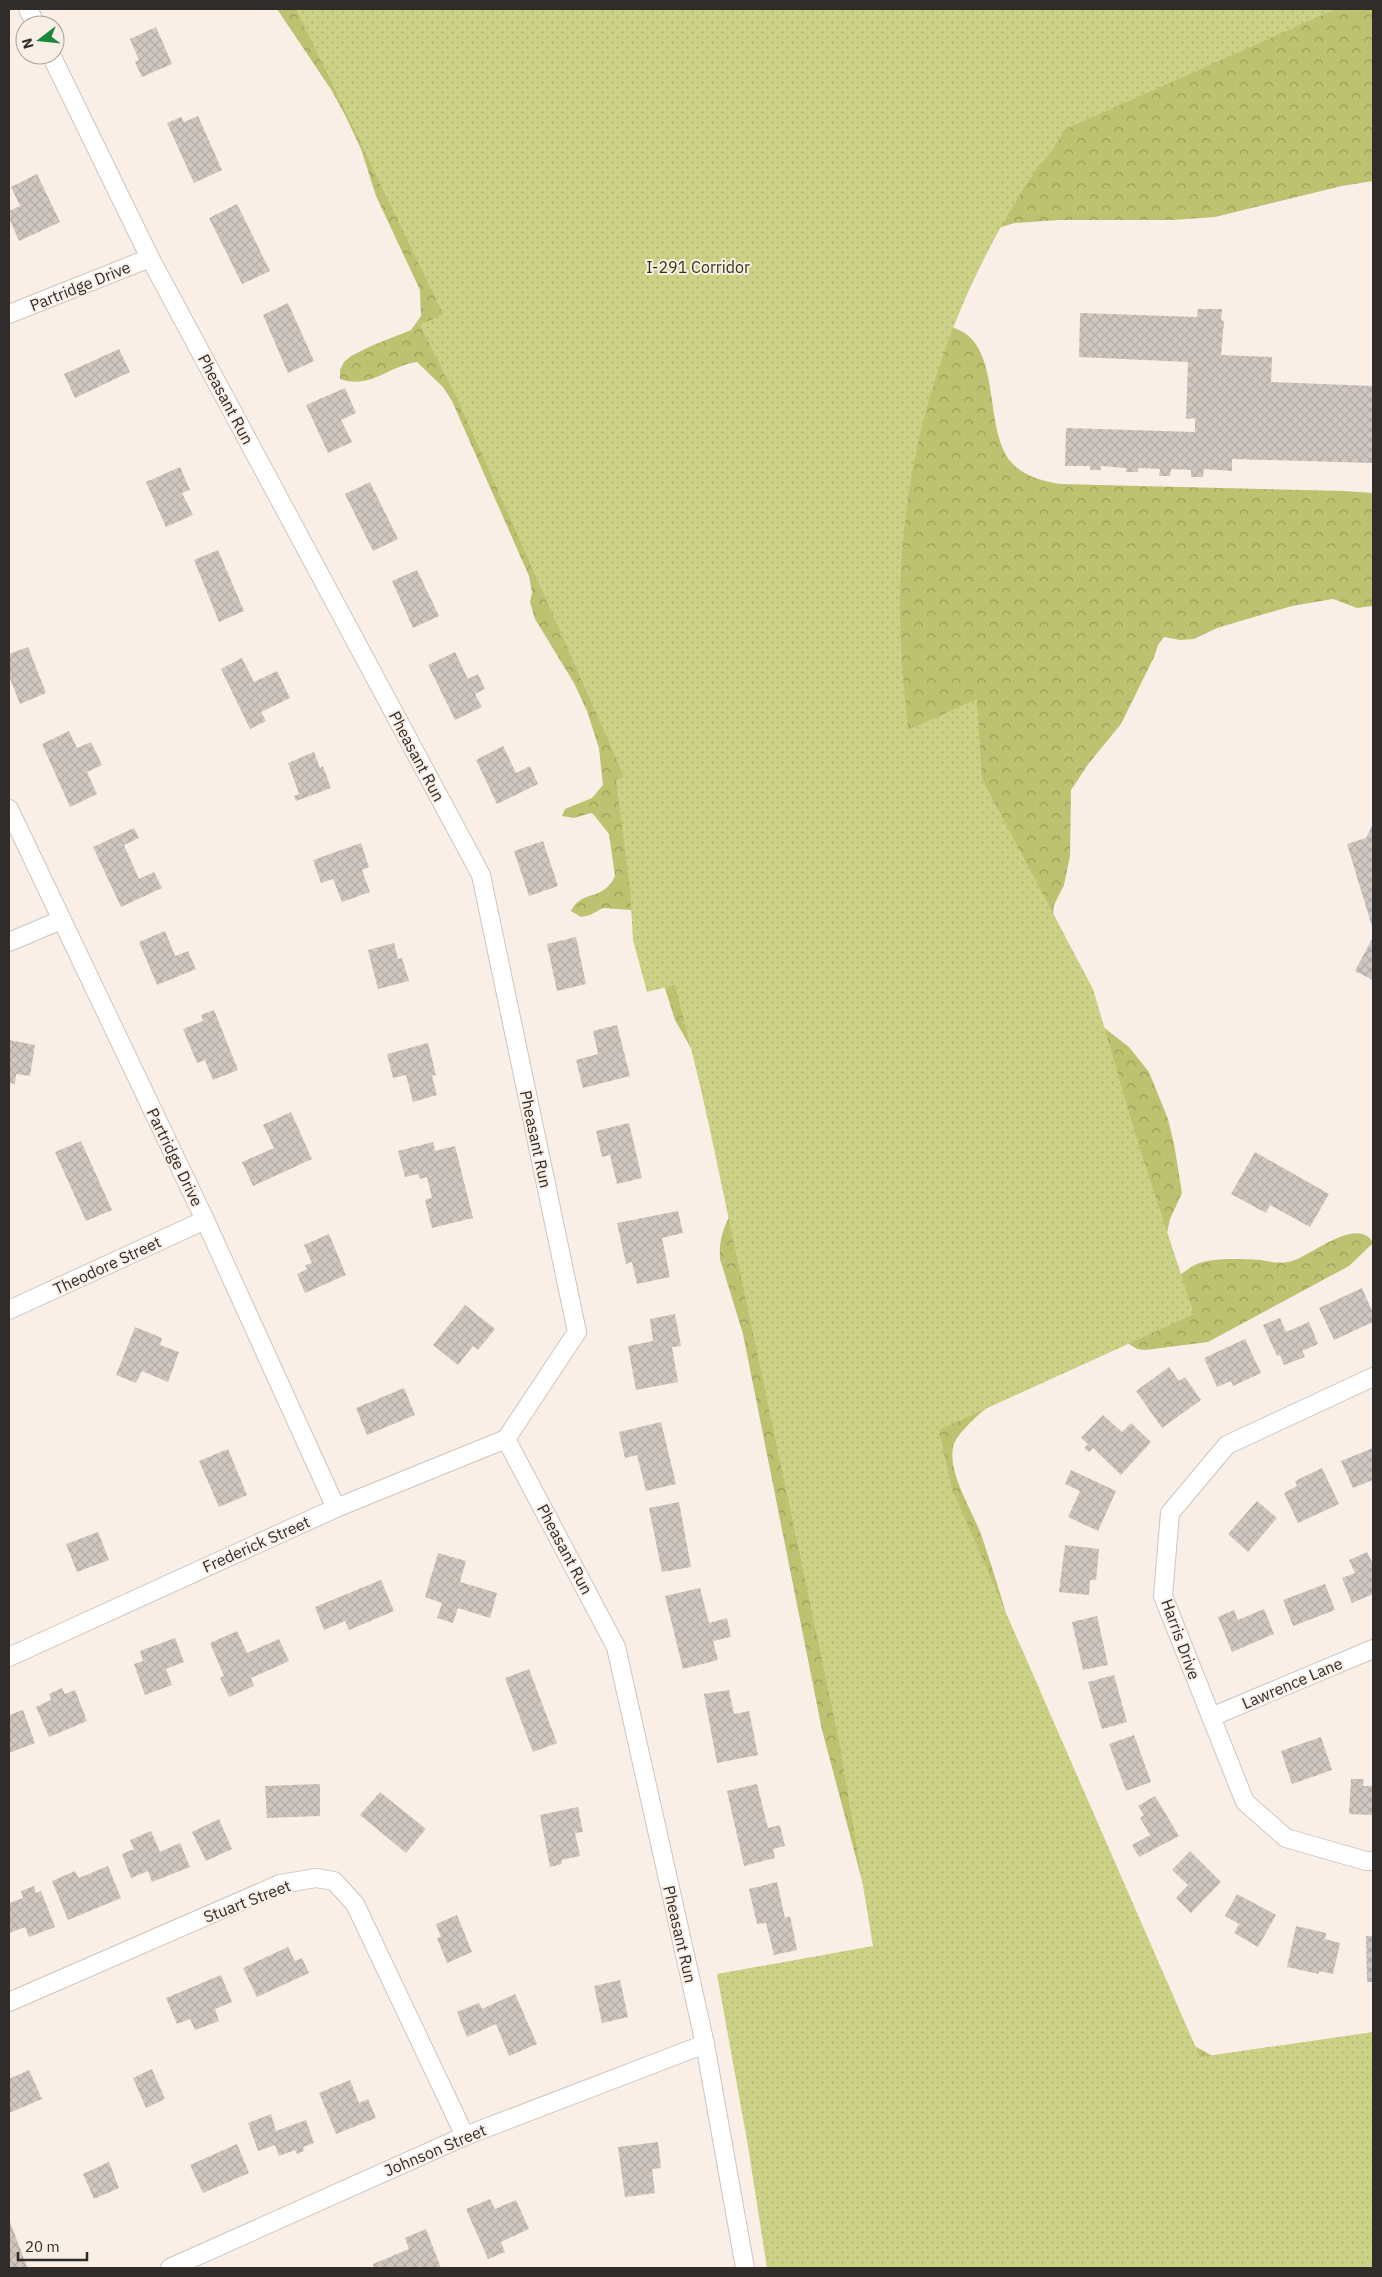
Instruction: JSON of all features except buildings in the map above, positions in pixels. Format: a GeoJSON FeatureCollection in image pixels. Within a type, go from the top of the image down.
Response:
{"type":"FeatureCollection","features":[{"type":"Feature","properties":{"kind":"street","name":"Pheasant Run"},"geometry":{"type":"LineString","coordinates":[[56,65],[150,258],[482,875],[577,1332],[506,1439],[616,1646],[705,2044],[745,2268]]}},
{"type":"Feature","properties":{"kind":"street","name":"Partridge Drive"},"geometry":{"type":"LineString","coordinates":[[9,314],[150,258]]}},
{"type":"Feature","properties":{"kind":"street","name":"Partridge Drive"},"geometry":{"type":"LineString","coordinates":[[9,809],[60,920],[205,1220],[336,1508]]}},
{"type":"Feature","properties":{"kind":"street"},"geometry":{"type":"LineString","coordinates":[[9,942],[60,920]]}},
{"type":"Feature","properties":{"kind":"street","name":"Theodore Street"},"geometry":{"type":"LineString","coordinates":[[9,1310],[205,1220]]}},
{"type":"Feature","properties":{"kind":"street","name":"Harris Drive"},"geometry":{"type":"LineString","coordinates":[[1373,1377],[1227,1445],[1170,1513],[1163,1596],[1245,1802],[1286,1838],[1366,1861],[1373,1860]]}},
{"type":"Feature","properties":{"kind":"street","name":"Frederick Street"},"geometry":{"type":"LineString","coordinates":[[9,1657],[336,1508],[506,1439]]}},
{"type":"Feature","properties":{"kind":"street","name":"Lawrence Lane"},"geometry":{"type":"LineString","coordinates":[[1211,1717],[1373,1649]]}},
{"type":"Feature","properties":{"kind":"street","name":"Stuart Street"},"geometry":{"type":"LineString","coordinates":[[9,2002],[280,1884],[316,1878],[334,1881],[355,1904],[465,2136]]}},
{"type":"Feature","properties":{"kind":"street","name":"Johnson Street"},"geometry":{"type":"LineString","coordinates":[[170,2268],[465,2136],[705,2044]]}},
{"type":"Feature","properties":{"kind":"green space","name":"I-291 Corridor"},"geometry":{"type":"Polygon","coordinates":[[[277,9],[1373,9],[1373,181],[1342,186],[1215,217],[1173,220],[1059,220],[1015,223],[945,243],[950,327],[967,335],[979,349],[986,366],[997,429],[1003,448],[1012,463],[1028,475],[1061,484],[1373,493],[1373,606],[1357,608],[1333,599],[1292,606],[1217,628],[1194,639],[1180,640],[1164,637],[1158,645],[1121,724],[1089,763],[1071,790],[1070,856],[1064,885],[1054,905],[1053,915],[1056,939],[1098,1023],[1129,1047],[1149,1072],[1168,1119],[1182,1193],[1170,1219],[1166,1237],[1179,1275],[1201,1262],[1209,1261],[1246,1259],[1288,1262],[1300,1258],[1344,1235],[1355,1233],[1364,1235],[1372,1241],[1372,1244],[1349,1266],[1208,1342],[1145,1350],[1137,1349],[1123,1340],[1014,1391],[994,1402],[980,1413],[959,1435],[953,1447],[952,1458],[962,1493],[982,1537],[996,1579],[1014,1650],[1191,2044],[1223,2062],[1373,2268],[876,1961],[872,1918],[822,1730],[743,1334],[720,1259],[722,1237],[730,1216],[692,1050],[675,1020],[656,960],[631,910],[603,908],[590,915],[581,917],[571,911],[581,900],[605,889],[615,876],[609,834],[594,815],[591,813],[574,818],[562,816],[565,809],[592,798],[603,785],[599,748],[587,711],[574,683],[535,619],[530,602],[532,593],[529,576],[452,401],[443,387],[417,362],[361,381],[351,382],[340,379],[340,370],[344,362],[351,356],[411,330],[421,316],[420,290],[376,196],[361,149],[346,117],[332,91],[277,9]]]}},
{"type":"Feature","properties":{"kind":"green space","name":"I-291 Corridor"},"geometry":{"type":"Polygon","coordinates":[[[296,9],[1336,9],[1066,129],[1039,165],[1008,214],[981,265],[958,316],[938,369],[911,479],[904,536],[900,611],[908,730],[977,699],[982,779],[1093,989],[1139,1146],[1194,1314],[939,1430],[952,1489],[1200,2057],[1373,2032],[1373,2268],[767,2268],[748,2146],[717,1974],[873,1946],[839,1741],[702,1092],[675,985],[647,992],[633,940],[630,889],[616,780],[623,777],[622,772],[461,407],[420,325],[443,314],[296,9]]]}}]}
